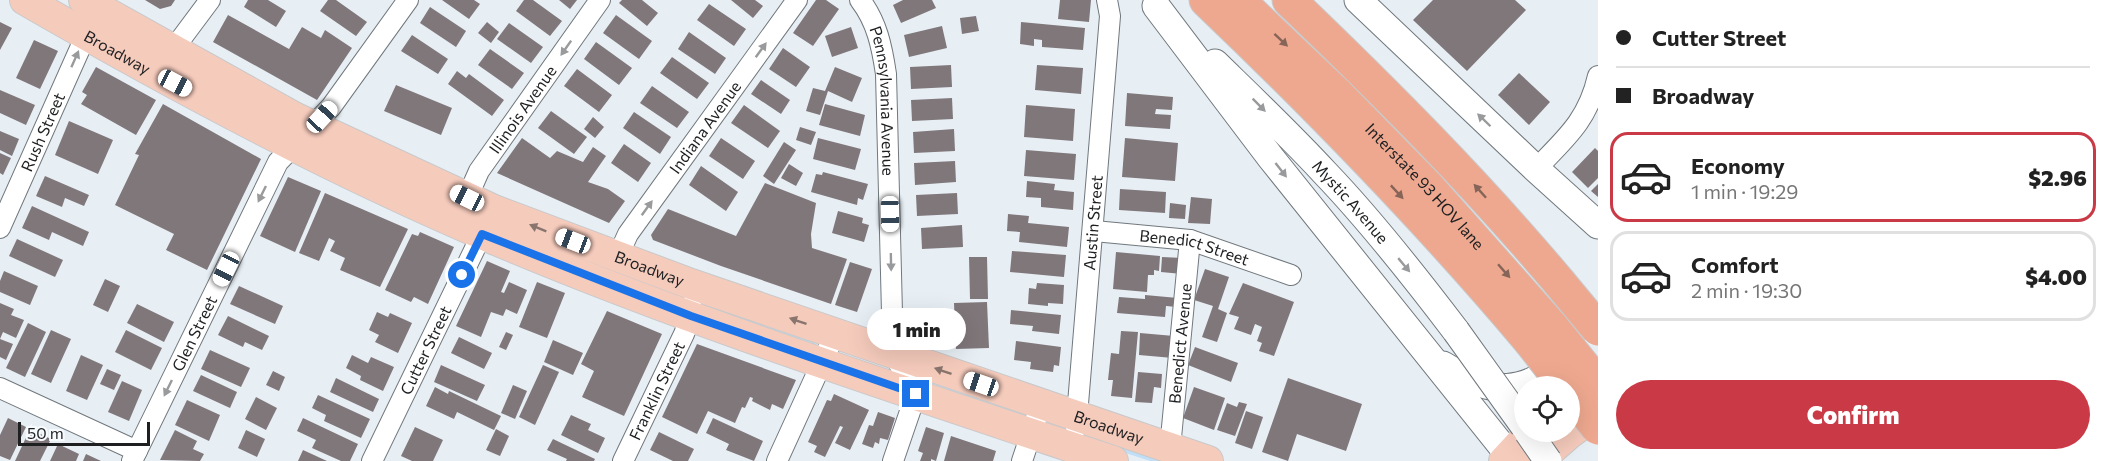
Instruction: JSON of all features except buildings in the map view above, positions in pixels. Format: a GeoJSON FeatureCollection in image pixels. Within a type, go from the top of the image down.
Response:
{"type":"FeatureCollection","features":[{"type":"Feature","properties":{"kind":"highway"},"geometry":{"type":"LineString","coordinates":[[1206,0],[1356,150],[1452,252],[1541,334],[1561,376]]}},
{"type":"Feature","properties":{"kind":"highway","name":"Interstate 93 HOV lane"},"geometry":{"type":"LineString","coordinates":[[1238,0],[1338,95],[1427,186],[1541,334],[1598,383]]}},
{"type":"Feature","properties":{"kind":"highway"},"geometry":{"type":"LineString","coordinates":[[1288,0],[1384,92],[1473,184],[1598,328]]}},
{"type":"Feature","properties":{"kind":"highway"},"geometry":{"type":"LineString","coordinates":[[1164,2],[1356,150]]}},
{"type":"Feature","properties":{"kind":"highway"},"geometry":{"type":"LineString","coordinates":[[1580,405],[1598,428]]}},
{"type":"Feature","properties":{"kind":"main road","name":"Broadway"},"geometry":{"type":"LineString","coordinates":[[25,0],[86,36],[164,62],[304,136],[691,316],[916,394],[1027,447],[1074,448],[1113,461]]}},
{"type":"Feature","properties":{"kind":"main road","name":"Broadway"},"geometry":{"type":"LineString","coordinates":[[84,0],[164,62]]}},
{"type":"Feature","properties":{"kind":"main road"},"geometry":{"type":"LineString","coordinates":[[1358,0],[1595,224]]}},
{"type":"Feature","properties":{"kind":"main road"},"geometry":{"type":"LineString","coordinates":[[1164,2],[1210,79],[1510,459],[1523,442]]}},
{"type":"Feature","properties":{"kind":"main road","name":"Mystic Avenue"},"geometry":{"type":"LineString","coordinates":[[1164,2],[1326,174],[1411,273],[1514,412]]}},
{"type":"Feature","properties":{"kind":"main road","name":"Broadway"},"geometry":{"type":"LineString","coordinates":[[475,216],[617,258],[1208,461]]}},
{"type":"Feature","properties":{"kind":"main road"},"geometry":{"type":"LineString","coordinates":[[1429,357],[1475,383],[1497,388],[1512,387],[1526,384],[1563,363],[1580,349],[1598,328]]}},
{"type":"Feature","properties":{"kind":"main road"},"geometry":{"type":"LineString","coordinates":[[1580,395],[1598,383]]}},
{"type":"Feature","properties":{"kind":"main road"},"geometry":{"type":"LineString","coordinates":[[1538,461],[1570,433],[1598,413]]}},
{"type":"Feature","properties":{"kind":"main road"},"geometry":{"type":"LineString","coordinates":[[1536,442],[1548,461]]}},
{"type":"Feature","properties":{"kind":"street"},"geometry":{"type":"LineString","coordinates":[[164,62],[210,0]]}},
{"type":"Feature","properties":{"kind":"street","name":"Glen Street"},"geometry":{"type":"LineString","coordinates":[[135,456],[278,162],[332,107],[408,0]]}},
{"type":"Feature","properties":{"kind":"street","name":"Illinois Avenue"},"geometry":{"type":"LineString","coordinates":[[475,216],[484,164],[600,0]]}},
{"type":"Feature","properties":{"kind":"street","name":"Indiana Avenue"},"geometry":{"type":"LineString","coordinates":[[617,258],[628,234],[797,0]]}},
{"type":"Feature","properties":{"kind":"street","name":"Pennsylvania Avenue"},"geometry":{"type":"LineString","coordinates":[[860,0],[869,13],[881,42],[886,74],[893,354]]}},
{"type":"Feature","properties":{"kind":"street","name":"Austin Street"},"geometry":{"type":"LineString","coordinates":[[1074,448],[1094,231],[1110,16],[1107,0]]}},
{"type":"Feature","properties":{"kind":"street","name":"Rush Street"},"geometry":{"type":"LineString","coordinates":[[0,228],[86,36]]}},
{"type":"Feature","properties":{"kind":"street"},"geometry":{"type":"LineString","coordinates":[[1536,169],[1572,132],[1583,117],[1592,99],[1598,76]]}},
{"type":"Feature","properties":{"kind":"street","name":"Cutter Street"},"geometry":{"type":"LineString","coordinates":[[372,461],[475,216]]}},
{"type":"Feature","properties":{"kind":"street","name":"Benedict Street"},"geometry":{"type":"LineString","coordinates":[[1094,231],[1190,240],[1291,274]]}},
{"type":"Feature","properties":{"kind":"street","name":"Benedict Avenue"},"geometry":{"type":"LineString","coordinates":[[1170,448],[1190,240]]}},
{"type":"Feature","properties":{"kind":"street","name":"Franklin Street"},"geometry":{"type":"LineString","coordinates":[[623,461],[691,316],[691,284]]}},
{"type":"Feature","properties":{"kind":"street"},"geometry":{"type":"LineString","coordinates":[[777,461],[835,334]]}},
{"type":"Feature","properties":{"kind":"street"},"geometry":{"type":"LineString","coordinates":[[893,354],[916,394],[893,461]]}},
{"type":"Feature","properties":{"kind":"street"},"geometry":{"type":"LineString","coordinates":[[0,388],[135,456]]}},
{"type":"Feature","properties":{"kind":"street"},"geometry":{"type":"LineString","coordinates":[[1027,447],[1041,404]]}},
{"type":"Feature","properties":{"kind":"shaded area"},"geometry":{"type":"Polygon","coordinates":[[[721,309],[816,339],[816,343],[813,345],[720,312],[721,309]]]}},
{"type":"Feature","properties":{"kind":"shaded area"},"geometry":{"type":"Polygon","coordinates":[[[930,381],[1016,411],[1011,414],[932,385],[930,381]]]}},
{"type":"Feature","properties":{"kind":"shaded area"},"geometry":{"type":"Polygon","coordinates":[[[1092,437],[1181,461],[1150,461],[1104,446],[1092,437]]]}},
{"type":"Feature","properties":{"kind":"route"},"geometry":{"type":"LineString","coordinates":[[462,275],[482,234],[691,316],[916,394]]}}]}
